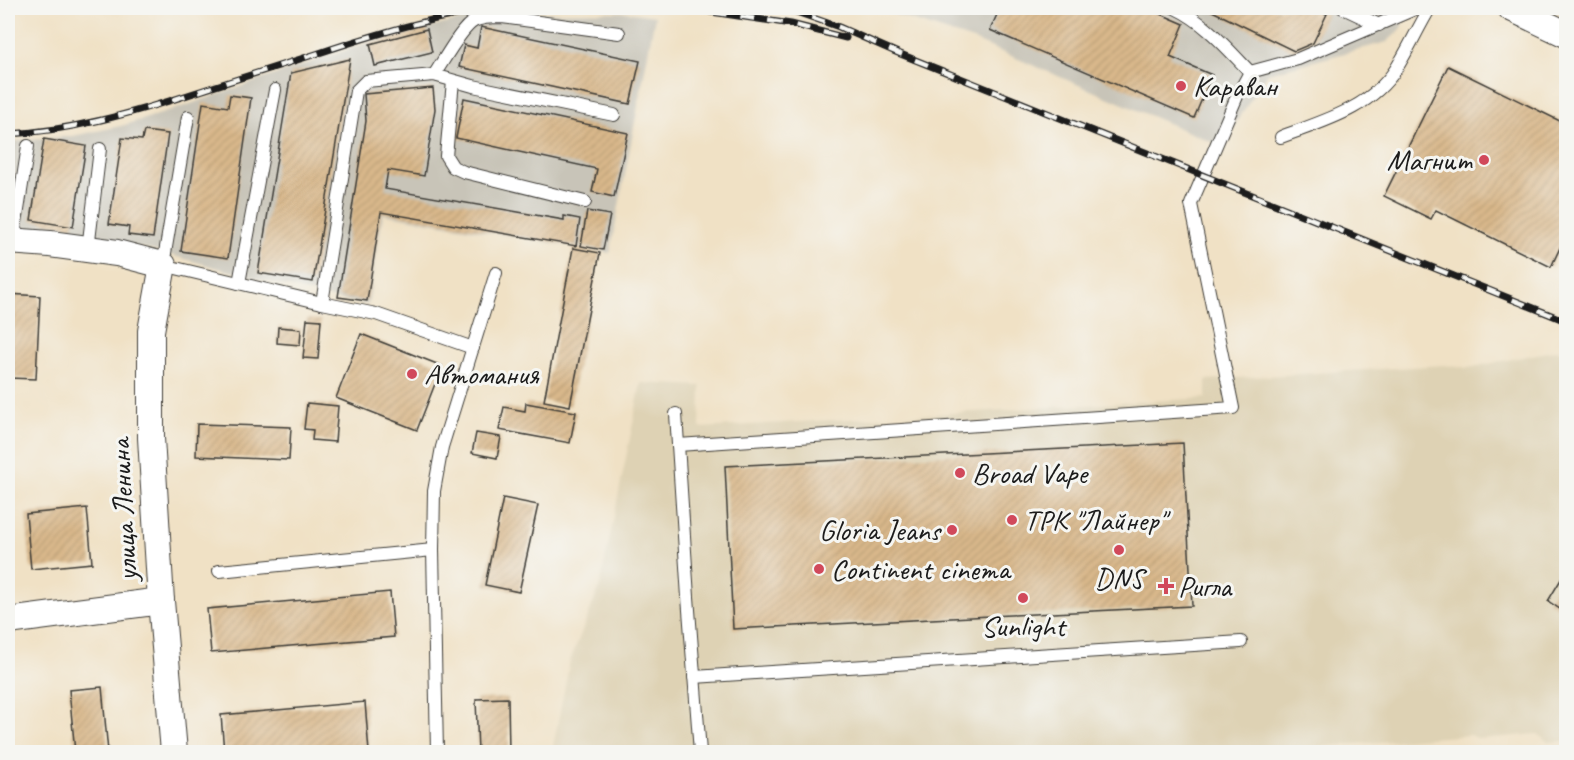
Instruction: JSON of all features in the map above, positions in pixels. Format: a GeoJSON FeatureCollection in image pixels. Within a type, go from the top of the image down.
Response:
{"type":"FeatureCollection","features":[{"type":"Feature","properties":{"kind":"street"},"geometry":{"type":"LineString","coordinates":[[1511,8],[1566,34]]}},
{"type":"Feature","properties":{"kind":"street"},"geometry":{"type":"LineString","coordinates":[[10,242],[117,253],[164,265]]}},
{"type":"Feature","properties":{"kind":"street","name":"улица Ленина"},"geometry":{"type":"LineString","coordinates":[[164,265],[154,314],[150,358],[151,438],[161,601],[174,753]]}},
{"type":"Feature","properties":{"kind":"street"},"geometry":{"type":"LineString","coordinates":[[8,621],[161,601]]}},
{"type":"Feature","properties":{"kind":"lane"},"geometry":{"type":"LineString","coordinates":[[1175,8],[1190,15],[1205,27],[1250,72]]}},
{"type":"Feature","properties":{"kind":"lane"},"geometry":{"type":"LineString","coordinates":[[1343,8],[1379,25]]}},
{"type":"Feature","properties":{"kind":"lane"},"geometry":{"type":"LineString","coordinates":[[678,445],[1233,408],[1191,204],[1238,94],[1250,72],[1298,59],[1417,8]]}},
{"type":"Feature","properties":{"kind":"lane"},"geometry":{"type":"LineString","coordinates":[[1281,137],[1347,112],[1373,95],[1395,70],[1430,8]]}},
{"type":"Feature","properties":{"kind":"lane"},"geometry":{"type":"LineString","coordinates":[[434,75],[464,31],[472,22],[484,18],[502,16],[619,33]]}},
{"type":"Feature","properties":{"kind":"lane"},"geometry":{"type":"LineString","coordinates":[[322,303],[356,91],[366,81],[434,75],[472,86],[614,115]]}},
{"type":"Feature","properties":{"kind":"lane"},"geometry":{"type":"LineString","coordinates":[[453,81],[446,156],[453,167],[464,172],[585,202]]}},
{"type":"Feature","properties":{"kind":"lane"},"geometry":{"type":"LineString","coordinates":[[239,283],[275,90]]}},
{"type":"Feature","properties":{"kind":"lane"},"geometry":{"type":"LineString","coordinates":[[188,117],[164,265],[376,314],[473,348]]}},
{"type":"Feature","properties":{"kind":"lane"},"geometry":{"type":"LineString","coordinates":[[10,242],[28,146]]}},
{"type":"Feature","properties":{"kind":"lane"},"geometry":{"type":"LineString","coordinates":[[87,249],[100,149]]}},
{"type":"Feature","properties":{"kind":"lane"},"geometry":{"type":"LineString","coordinates":[[437,753],[434,490],[442,447],[496,273]]}},
{"type":"Feature","properties":{"kind":"lane"},"geometry":{"type":"LineString","coordinates":[[676,414],[700,753]]}},
{"type":"Feature","properties":{"kind":"lane"},"geometry":{"type":"LineString","coordinates":[[219,571],[433,550]]}},
{"type":"Feature","properties":{"kind":"lane"},"geometry":{"type":"LineString","coordinates":[[694,677],[1241,642]]}},
{"type":"Feature","properties":{"kind":"shaded area"},"geometry":{"type":"Polygon","coordinates":[[[875,8],[1409,8],[1402,28],[1387,42],[1268,73],[1221,146],[976,41],[875,8]]]}},
{"type":"Feature","properties":{"kind":"shaded area"},"geometry":{"type":"Polygon","coordinates":[[[626,12],[655,16],[610,253],[383,214],[368,305],[334,299],[144,248],[8,228],[8,142],[73,136],[121,126],[367,43],[472,17],[514,13],[626,12]]]}},
{"type":"Feature","properties":{"kind":"shaded area"},"geometry":{"type":"Polygon","coordinates":[[[1557,350],[1566,356],[1566,741],[1548,742],[1538,734],[1480,739],[1470,735],[1254,752],[552,752],[570,661],[600,586],[641,383],[701,386],[700,428],[1206,398],[1206,380],[1444,365],[1468,368],[1557,350]]]}},
{"type":"Feature","properties":{"kind":"building"},"geometry":{"type":"Polygon","coordinates":[[[1000,8],[1147,8],[1184,24],[1170,57],[1212,75],[1194,118],[990,30],[1000,8]]]}},
{"type":"Feature","properties":{"kind":"building"},"geometry":{"type":"Polygon","coordinates":[[[1206,8],[1313,8],[1327,14],[1313,43],[1294,51],[1206,8]]]}},
{"type":"Feature","properties":{"kind":"building"},"geometry":{"type":"Polygon","coordinates":[[[481,27],[640,61],[630,104],[459,67],[464,45],[477,48],[481,27]]]}},
{"type":"Feature","properties":{"kind":"building"},"geometry":{"type":"Polygon","coordinates":[[[427,29],[432,52],[375,66],[370,44],[427,29]]]}},
{"type":"Feature","properties":{"kind":"building"},"geometry":{"type":"Polygon","coordinates":[[[350,59],[313,282],[258,273],[291,73],[350,59]]]}},
{"type":"Feature","properties":{"kind":"building","name":"Магнит"},"geometry":{"type":"Polygon","coordinates":[[[1448,66],[1566,124],[1566,235],[1551,267],[1436,210],[1431,219],[1384,196],[1448,66]]]}},
{"type":"Feature","properties":{"kind":"building"},"geometry":{"type":"Polygon","coordinates":[[[433,88],[435,109],[424,176],[388,170],[385,189],[564,220],[564,216],[580,219],[576,246],[381,212],[367,301],[338,297],[366,121],[364,94],[433,88]]]}},
{"type":"Feature","properties":{"kind":"building"},"geometry":{"type":"Polygon","coordinates":[[[230,95],[251,98],[228,258],[181,251],[203,103],[228,107],[230,95]]]}},
{"type":"Feature","properties":{"kind":"building"},"geometry":{"type":"Polygon","coordinates":[[[464,98],[628,133],[614,197],[592,192],[597,169],[456,138],[464,98]]]}},
{"type":"Feature","properties":{"kind":"building"},"geometry":{"type":"Polygon","coordinates":[[[144,131],[168,134],[153,238],[128,235],[129,227],[109,224],[122,138],[142,140],[144,131]]]}},
{"type":"Feature","properties":{"kind":"building"},"geometry":{"type":"Polygon","coordinates":[[[44,139],[86,146],[73,227],[31,220],[44,139]]]}},
{"type":"Feature","properties":{"kind":"building"},"geometry":{"type":"Polygon","coordinates":[[[587,211],[610,215],[603,250],[581,246],[587,211]]]}},
{"type":"Feature","properties":{"kind":"building"},"geometry":{"type":"Polygon","coordinates":[[[573,248],[600,253],[570,406],[544,401],[573,248]]]}},
{"type":"Feature","properties":{"kind":"building"},"geometry":{"type":"Polygon","coordinates":[[[8,294],[40,296],[36,379],[8,378],[8,294]]]}},
{"type":"Feature","properties":{"kind":"building"},"geometry":{"type":"Polygon","coordinates":[[[307,319],[321,320],[318,359],[303,358],[307,319]]]}},
{"type":"Feature","properties":{"kind":"building"},"geometry":{"type":"Polygon","coordinates":[[[278,327],[301,329],[300,345],[277,343],[278,327]]]}},
{"type":"Feature","properties":{"kind":"building"},"geometry":{"type":"Polygon","coordinates":[[[361,334],[442,366],[417,430],[336,398],[361,334]]]}},
{"type":"Feature","properties":{"kind":"building"},"geometry":{"type":"Polygon","coordinates":[[[307,403],[338,406],[335,442],[312,440],[313,430],[304,429],[307,403]]]}},
{"type":"Feature","properties":{"kind":"building"},"geometry":{"type":"Polygon","coordinates":[[[526,403],[576,412],[570,443],[499,430],[504,407],[525,411],[526,403]]]}},
{"type":"Feature","properties":{"kind":"building"},"geometry":{"type":"Polygon","coordinates":[[[197,424],[291,427],[289,460],[196,456],[197,424]]]}},
{"type":"Feature","properties":{"kind":"building"},"geometry":{"type":"Polygon","coordinates":[[[476,433],[501,437],[497,458],[472,453],[476,433]]]}},
{"type":"Feature","properties":{"kind":"building","name":"ТРК \"Лайнер\""},"geometry":{"type":"Polygon","coordinates":[[[1183,443],[1192,606],[733,629],[725,466],[1183,443]]]}},
{"type":"Feature","properties":{"kind":"building"},"geometry":{"type":"Polygon","coordinates":[[[503,498],[538,505],[519,592],[485,585],[503,498]]]}},
{"type":"Feature","properties":{"kind":"building"},"geometry":{"type":"Polygon","coordinates":[[[87,508],[92,563],[31,569],[26,514],[87,508]]]}},
{"type":"Feature","properties":{"kind":"building"},"geometry":{"type":"Polygon","coordinates":[[[1566,571],[1566,613],[1548,601],[1566,571]]]}},
{"type":"Feature","properties":{"kind":"building"},"geometry":{"type":"Polygon","coordinates":[[[390,592],[394,637],[211,653],[207,609],[390,592]]]}},
{"type":"Feature","properties":{"kind":"building"},"geometry":{"type":"Polygon","coordinates":[[[102,687],[108,752],[75,752],[69,690],[102,687]]]}},
{"type":"Feature","properties":{"kind":"building"},"geometry":{"type":"Polygon","coordinates":[[[508,698],[509,752],[478,752],[476,699],[508,698]]]}},
{"type":"Feature","properties":{"kind":"building"},"geometry":{"type":"Polygon","coordinates":[[[365,702],[369,752],[224,752],[221,715],[365,702]]]}},
{"type":"Feature","properties":{"kind":"railway"},"geometry":{"type":"LineString","coordinates":[[8,134],[55,129],[125,114],[430,20],[501,8]]}},
{"type":"Feature","properties":{"kind":"railway"},"geometry":{"type":"LineString","coordinates":[[685,8],[791,24],[846,38]]}},
{"type":"Feature","properties":{"kind":"railway"},"geometry":{"type":"LineString","coordinates":[[785,8],[839,27],[898,53],[1566,321]]}},
{"type":"Feature","properties":{"kind":"place","name":"Караван"},"geometry":{"type":"Point","coordinates":[1181,86]}},
{"type":"Feature","properties":{"kind":"place","name":"Магнит"},"geometry":{"type":"Point","coordinates":[1484,160]}},
{"type":"Feature","properties":{"kind":"place","name":"Автомания"},"geometry":{"type":"Point","coordinates":[412,374]}},
{"type":"Feature","properties":{"kind":"place","name":"Broad Vape"},"geometry":{"type":"Point","coordinates":[960,473]}},
{"type":"Feature","properties":{"kind":"place","name":"ТРК \"Лайнер\""},"geometry":{"type":"Point","coordinates":[1012,520]}},
{"type":"Feature","properties":{"kind":"place","name":"Gloria Jeans"},"geometry":{"type":"Point","coordinates":[952,530]}},
{"type":"Feature","properties":{"kind":"place","name":"DNS"},"geometry":{"type":"Point","coordinates":[1119,550]}},
{"type":"Feature","properties":{"kind":"place","name":"Continent cinema"},"geometry":{"type":"Point","coordinates":[819,569]}},
{"type":"Feature","properties":{"kind":"place","name":"Ригла"},"geometry":{"type":"Point","coordinates":[1166,586]}},
{"type":"Feature","properties":{"kind":"place","name":"Sunlight"},"geometry":{"type":"Point","coordinates":[1023,598]}}]}
